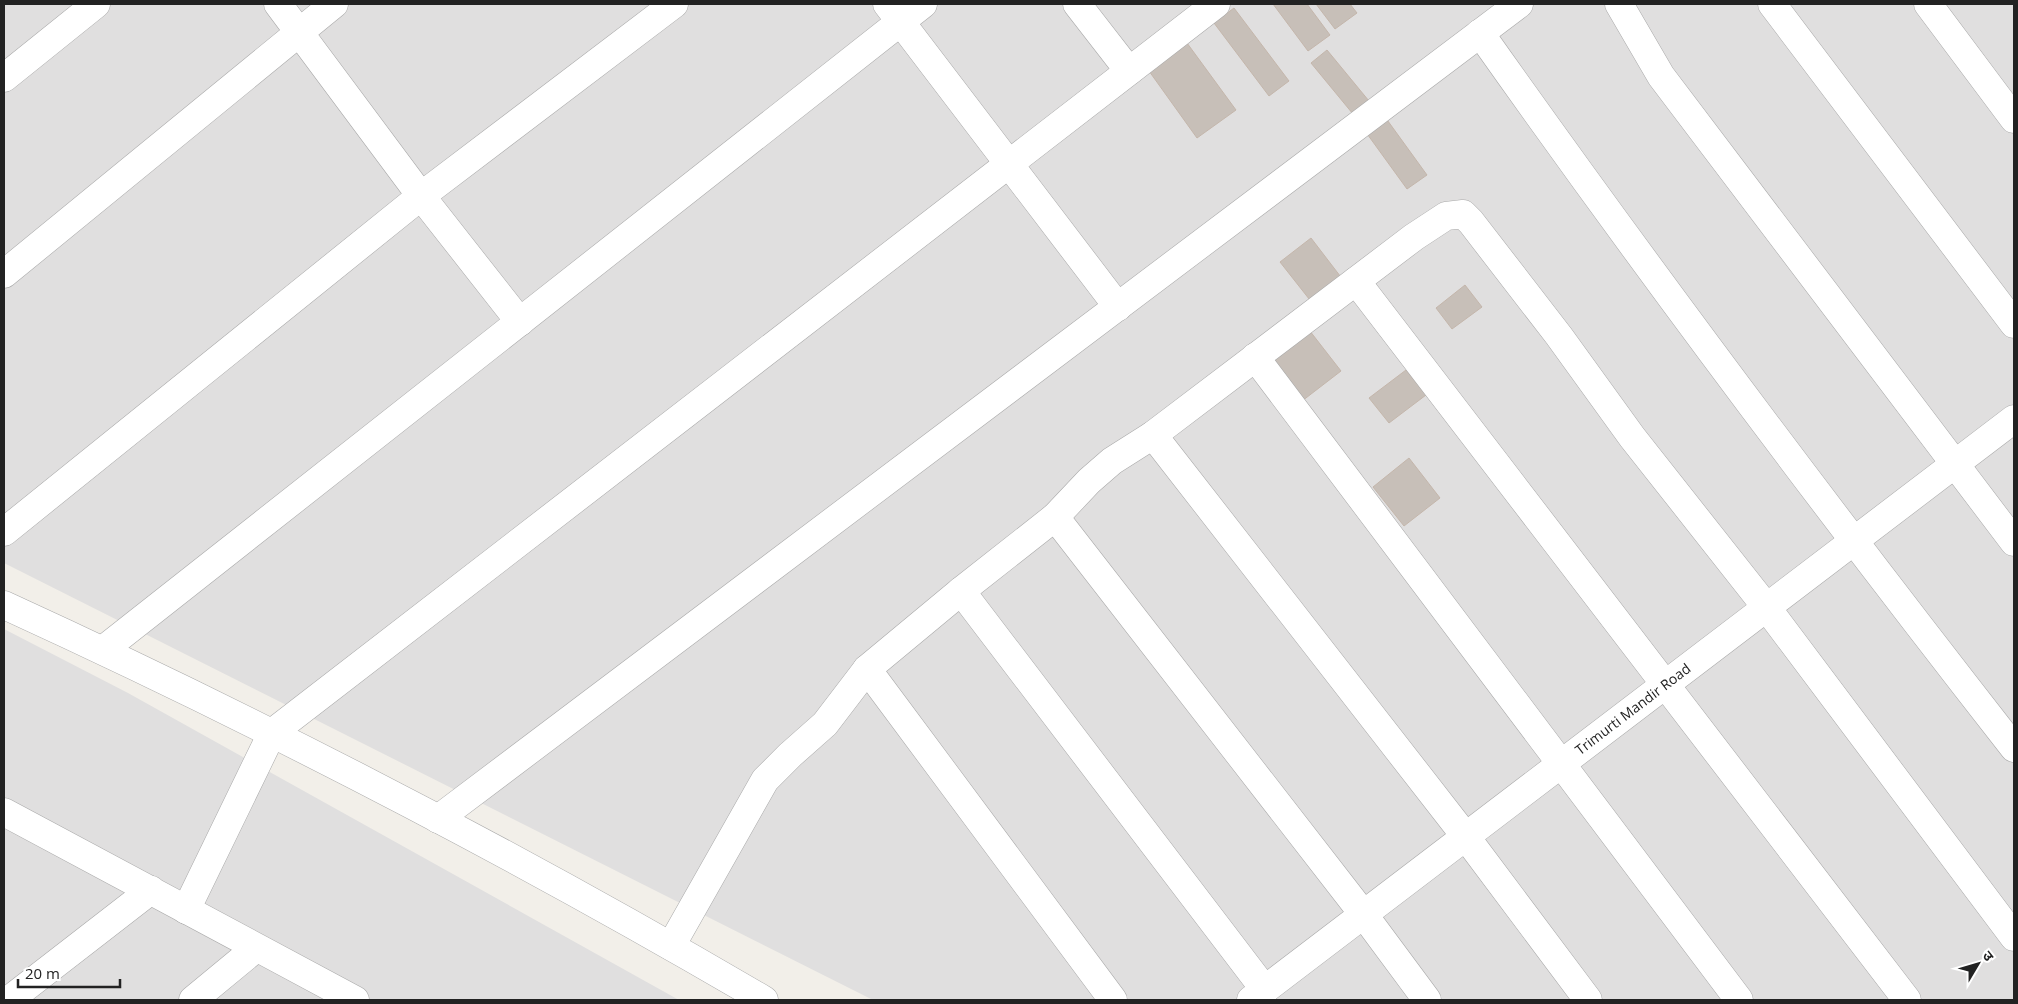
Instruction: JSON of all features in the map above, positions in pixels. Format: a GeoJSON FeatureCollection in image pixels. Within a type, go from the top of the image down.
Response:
{"type":"FeatureCollection","features":[{"type":"Feature","properties":{"kind":"street"},"geometry":{"type":"LineString","coordinates":[[4,78],[96,4]]}},
{"type":"Feature","properties":{"kind":"street"},"geometry":{"type":"LineString","coordinates":[[278,4],[421,196],[520,322]]}},
{"type":"Feature","properties":{"kind":"street"},"geometry":{"type":"LineString","coordinates":[[4,274],[334,4]]}},
{"type":"Feature","properties":{"kind":"street"},"geometry":{"type":"LineString","coordinates":[[4,532],[421,196],[674,4]]}},
{"type":"Feature","properties":{"kind":"street"},"geometry":{"type":"LineString","coordinates":[[103,650],[520,322],[894,13],[924,4]]}},
{"type":"Feature","properties":{"kind":"street"},"geometry":{"type":"LineString","coordinates":[[1077,4],[1129,71]]}},
{"type":"Feature","properties":{"kind":"street"},"geometry":{"type":"LineString","coordinates":[[186,910],[272,733],[1216,4]]}},
{"type":"Feature","properties":{"kind":"street"},"geometry":{"type":"LineString","coordinates":[[438,819],[1519,4]]}},
{"type":"Feature","properties":{"kind":"street"},"geometry":{"type":"LineString","coordinates":[[1619,4],[1661,76],[2014,542]]}},
{"type":"Feature","properties":{"kind":"street"},"geometry":{"type":"LineString","coordinates":[[1772,4],[2014,324]]}},
{"type":"Feature","properties":{"kind":"street"},"geometry":{"type":"LineString","coordinates":[[1928,4],[2014,119]]}},
{"type":"Feature","properties":{"kind":"street"},"geometry":{"type":"LineString","coordinates":[[894,13],[1118,307]]}},
{"type":"Feature","properties":{"kind":"street"},"geometry":{"type":"LineString","coordinates":[[1480,33],[1566,155],[1854,542],[2014,748]]}},
{"type":"Feature","properties":{"kind":"street"},"geometry":{"type":"LineString","coordinates":[[671,946],[765,780],[825,724],[867,669],[961,591],[1056,517],[1089,481],[1112,461],[1153,435],[1414,237],[1446,216],[1463,214],[1559,336],[1632,437],[1767,608],[2014,937]]}},
{"type":"Feature","properties":{"kind":"street"},"geometry":{"type":"LineString","coordinates":[[1356,281],[1907,1000]]}},
{"type":"Feature","properties":{"kind":"street"},"geometry":{"type":"LineString","coordinates":[[1255,357],[1738,1000]]}},
{"type":"Feature","properties":{"kind":"street","name":"Trimurti Mandir Road"},"geometry":{"type":"LineString","coordinates":[[1258,995],[2014,420]]}},
{"type":"Feature","properties":{"kind":"street"},"geometry":{"type":"LineString","coordinates":[[1153,435],[1466,837],[1588,1000]]}},
{"type":"Feature","properties":{"kind":"street"},"geometry":{"type":"LineString","coordinates":[[1056,517],[1364,915],[1427,1000]]}},
{"type":"Feature","properties":{"kind":"street"},"geometry":{"type":"LineString","coordinates":[[961,591],[1258,995]]}},
{"type":"Feature","properties":{"kind":"street"},"geometry":{"type":"LineString","coordinates":[[4,605],[103,650],[272,733],[438,819],[671,946],[764,1000]]}},
{"type":"Feature","properties":{"kind":"street"},"geometry":{"type":"LineString","coordinates":[[867,669],[1113,1000]]}},
{"type":"Feature","properties":{"kind":"street"},"geometry":{"type":"LineString","coordinates":[[4,812],[355,1000]]}},
{"type":"Feature","properties":{"kind":"street"},"geometry":{"type":"LineString","coordinates":[[9,1000],[151,890]]}},
{"type":"Feature","properties":{"kind":"street"},"geometry":{"type":"LineString","coordinates":[[193,1000],[256,948]]}},
{"type":"Feature","properties":{"kind":"shaded area"},"geometry":{"type":"Polygon","coordinates":[[[4,4],[2014,4],[2014,1000],[873,1000],[4,563],[4,4]]]}},
{"type":"Feature","properties":{"kind":"shaded area"},"geometry":{"type":"Polygon","coordinates":[[[4,629],[128,693],[679,1000],[4,1000],[4,629]]]}},
{"type":"Feature","properties":{"kind":"building"},"geometry":{"type":"Polygon","coordinates":[[[1273,4],[1307,4],[1330,35],[1308,51],[1273,4]]]}},
{"type":"Feature","properties":{"kind":"building"},"geometry":{"type":"Polygon","coordinates":[[[1316,4],[1350,4],[1357,13],[1335,29],[1316,4]]]}},
{"type":"Feature","properties":{"kind":"building"},"geometry":{"type":"Polygon","coordinates":[[[1234,8],[1289,81],[1269,96],[1214,23],[1234,8]]]}},
{"type":"Feature","properties":{"kind":"building"},"geometry":{"type":"Polygon","coordinates":[[[1187,43],[1236,110],[1197,138],[1149,71],[1187,43]]]}},
{"type":"Feature","properties":{"kind":"building"},"geometry":{"type":"Polygon","coordinates":[[[1327,50],[1369,101],[1353,114],[1311,63],[1327,50]]]}},
{"type":"Feature","properties":{"kind":"building"},"geometry":{"type":"Polygon","coordinates":[[[1385,117],[1427,175],[1407,189],[1365,131],[1385,117]]]}},
{"type":"Feature","properties":{"kind":"building"},"geometry":{"type":"Polygon","coordinates":[[[1311,238],[1347,285],[1317,309],[1280,262],[1311,238]]]}},
{"type":"Feature","properties":{"kind":"building"},"geometry":{"type":"Polygon","coordinates":[[[1465,285],[1482,307],[1452,329],[1436,308],[1465,285]]]}},
{"type":"Feature","properties":{"kind":"building"},"geometry":{"type":"Polygon","coordinates":[[[1306,326],[1341,371],[1302,401],[1268,356],[1306,326]]]}},
{"type":"Feature","properties":{"kind":"building"},"geometry":{"type":"Polygon","coordinates":[[[1406,370],[1426,395],[1389,423],[1369,398],[1406,370]]]}},
{"type":"Feature","properties":{"kind":"building"},"geometry":{"type":"Polygon","coordinates":[[[1409,458],[1440,498],[1404,526],[1373,487],[1409,458]]]}}]}
